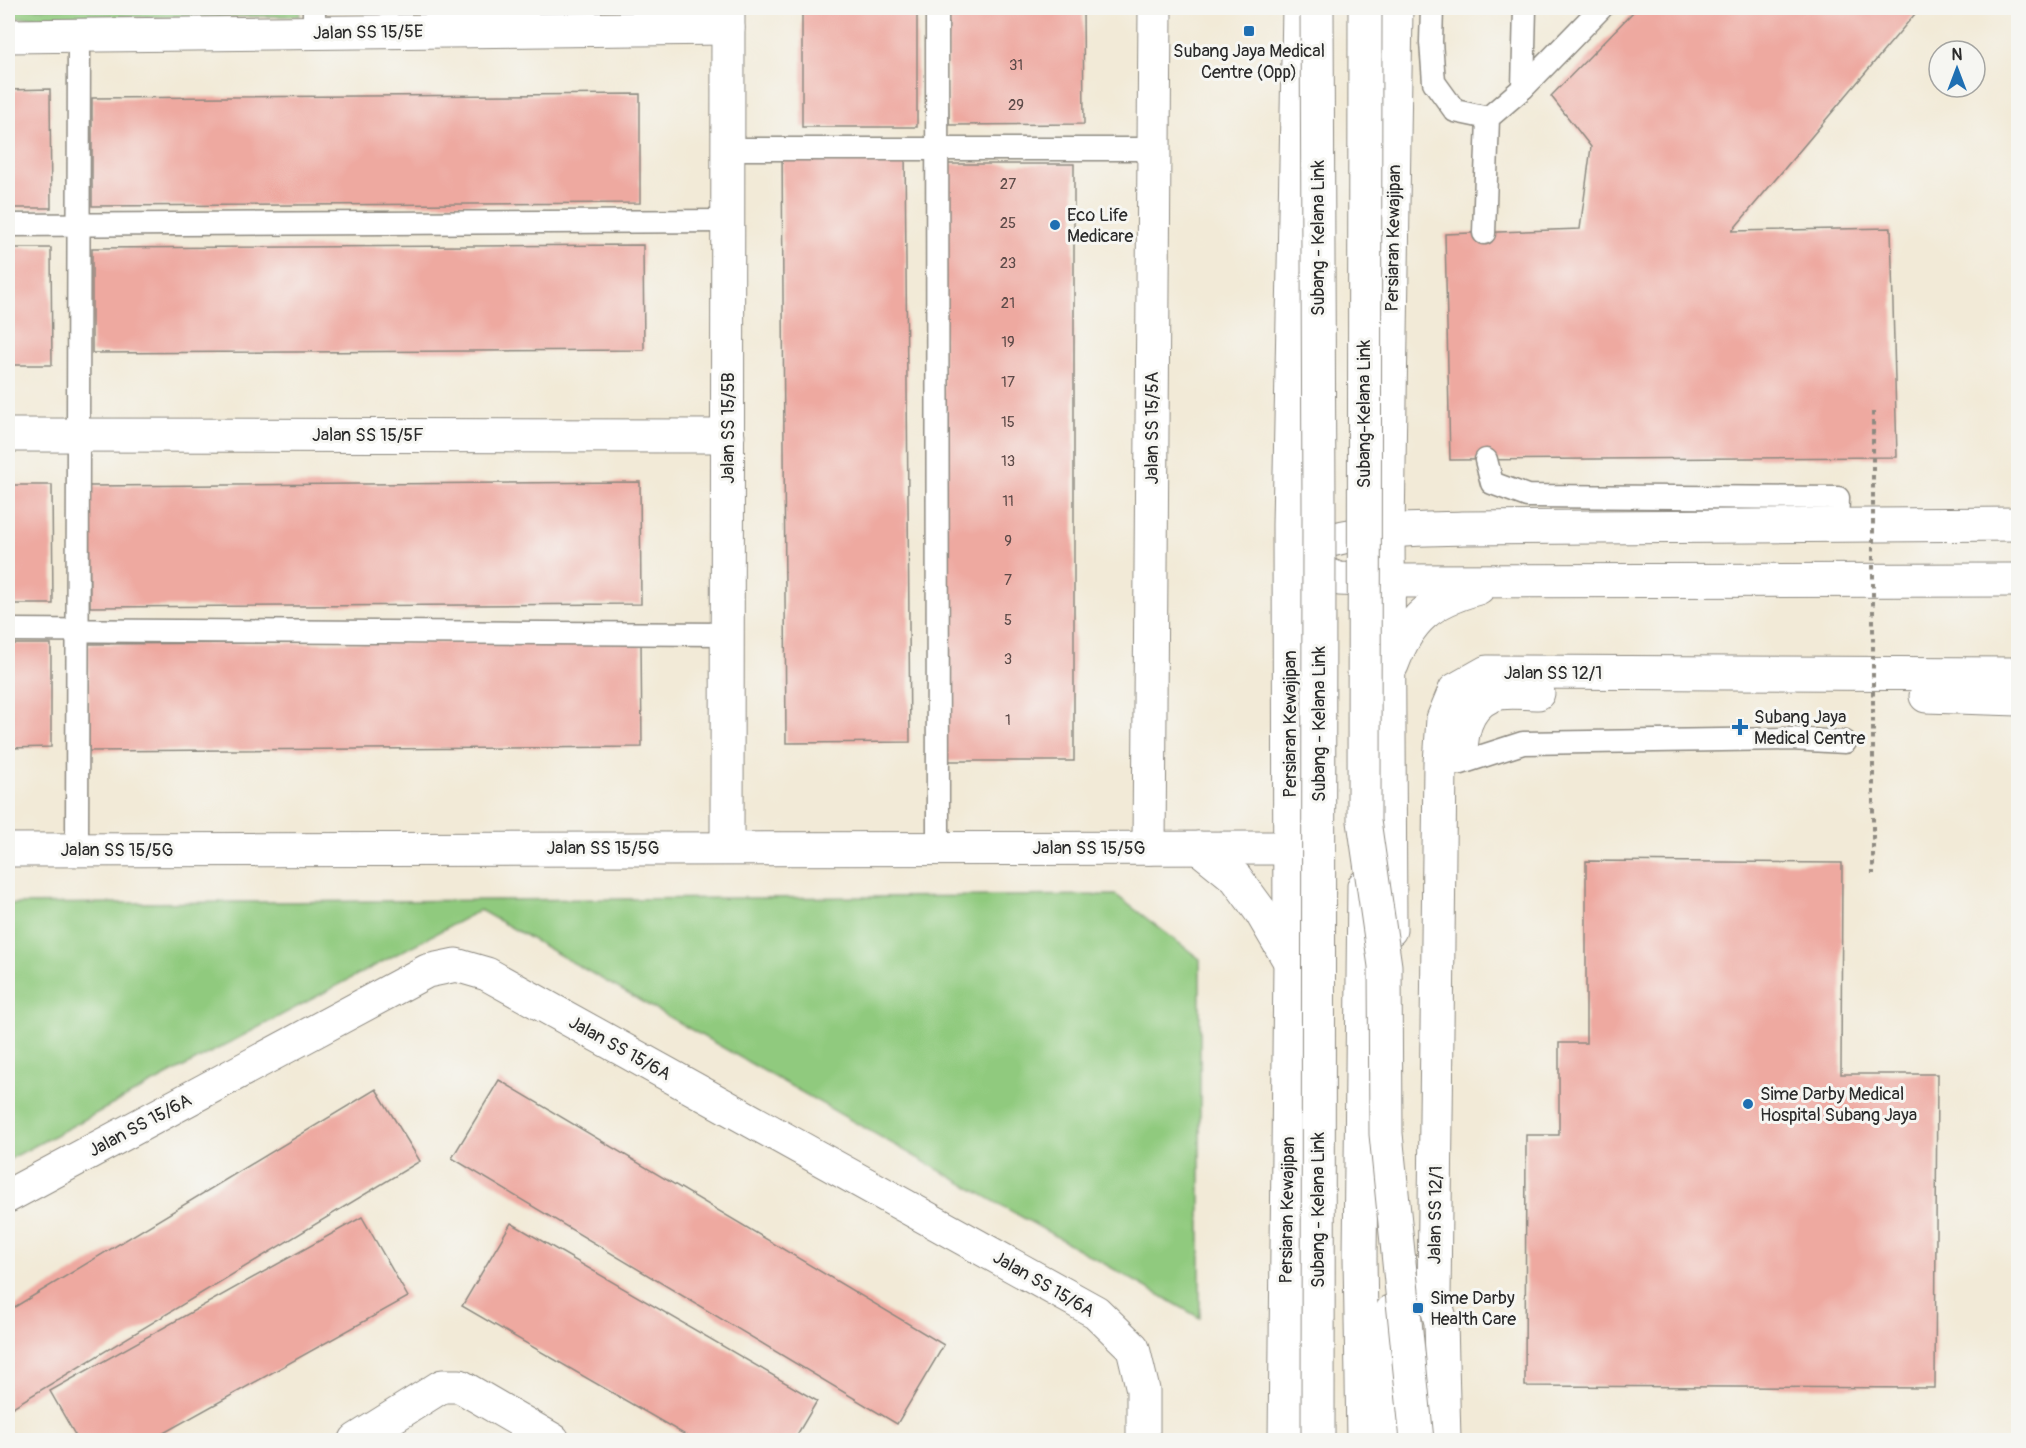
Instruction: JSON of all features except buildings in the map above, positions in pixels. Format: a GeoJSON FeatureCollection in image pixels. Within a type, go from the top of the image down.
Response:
{"type":"FeatureCollection","features":[{"type":"Feature","properties":{"kind":"street","name":"Jalan SS 15/5A"},"geometry":{"type":"LineString","coordinates":[[1149,848],[1155,8]]}},
{"type":"Feature","properties":{"kind":"street","name":"Persiaran Kewajipan"},"geometry":{"type":"LineString","coordinates":[[1285,1440],[1290,961],[1289,525],[1299,8]]}},
{"type":"Feature","properties":{"kind":"street","name":"Subang - Kelana Link"},"geometry":{"type":"LineString","coordinates":[[1317,8],[1318,1440]]}},
{"type":"Feature","properties":{"kind":"street","name":"Subang-Kelana Link"},"geometry":{"type":"LineString","coordinates":[[1364,821],[1365,8]]}},
{"type":"Feature","properties":{"kind":"street","name":"Persiaran Kewajipan"},"geometry":{"type":"LineString","coordinates":[[1392,1440],[1388,531],[1396,8]]}},
{"type":"Feature","properties":{"kind":"street","name":"Jalan SS 15/5E"},"geometry":{"type":"LineString","coordinates":[[8,36],[79,35],[314,20],[728,18]]}},
{"type":"Feature","properties":{"kind":"street","name":"Jalan SS 15/5B"},"geometry":{"type":"LineString","coordinates":[[727,848],[728,18]]}},
{"type":"Feature","properties":{"kind":"street","name":"Jalan SS 15/5F"},"geometry":{"type":"LineString","coordinates":[[8,435],[728,436]]}},
{"type":"Feature","properties":{"kind":"street"},"geometry":{"type":"LineString","coordinates":[[1288,1071],[1306,989],[1306,579],[1313,546],[1337,537],[1388,531],[1463,528],[2019,524]]}},
{"type":"Feature","properties":{"kind":"street"},"geometry":{"type":"LineString","coordinates":[[1289,525],[1295,542],[1316,570],[1338,579],[1388,581],[2019,580]]}},
{"type":"Feature","properties":{"kind":"street"},"geometry":{"type":"LineString","coordinates":[[1389,673],[1401,640],[1421,614],[1453,595],[1500,581]]}},
{"type":"Feature","properties":{"kind":"street","name":"Jalan SS 12/1"},"geometry":{"type":"LineString","coordinates":[[1444,1440],[1441,1322],[1434,1297],[1451,763],[1443,719],[1455,690],[1487,672],[2019,674]]}},
{"type":"Feature","properties":{"kind":"street","name":"Jalan SS 12/1"},"geometry":{"type":"LineString","coordinates":[[1451,763],[1461,744],[1467,718],[1480,700],[1500,693],[1841,693],[2019,699]]}},
{"type":"Feature","properties":{"kind":"street"},"geometry":{"type":"LineString","coordinates":[[1363,1440],[1360,1257],[1364,821]]}},
{"type":"Feature","properties":{"kind":"street"},"geometry":{"type":"LineString","coordinates":[[1364,821],[1384,966],[1386,1134],[1417,1440]]}},
{"type":"Feature","properties":{"kind":"street"},"geometry":{"type":"LineString","coordinates":[[1199,848],[1236,878],[1261,912],[1290,961]]}},
{"type":"Feature","properties":{"kind":"street","name":"Jalan SS 15/5G"},"geometry":{"type":"LineString","coordinates":[[8,850],[1290,848]]}},
{"type":"Feature","properties":{"kind":"street","name":"Jalan SS 15/6A"},"geometry":{"type":"LineString","coordinates":[[8,1196],[427,971],[456,964],[487,974],[1096,1312],[1133,1348],[1143,1390],[1143,1440]]}},
{"type":"Feature","properties":{"kind":"street"},"geometry":{"type":"LineString","coordinates":[[356,1440],[442,1386],[460,1386],[553,1440]]}},
{"type":"Feature","properties":{"kind":"lane"},"geometry":{"type":"LineString","coordinates":[[937,8],[938,848]]}},
{"type":"Feature","properties":{"kind":"lane"},"geometry":{"type":"LineString","coordinates":[[1432,8],[1431,42],[1434,82],[1455,111],[1488,118]]}},
{"type":"Feature","properties":{"kind":"lane"},"geometry":{"type":"LineString","coordinates":[[1523,88],[1525,8]]}},
{"type":"Feature","properties":{"kind":"lane"},"geometry":{"type":"LineString","coordinates":[[1484,233],[1488,118],[1523,88],[1601,8]]}},
{"type":"Feature","properties":{"kind":"lane"},"geometry":{"type":"LineString","coordinates":[[76,849],[79,35]]}},
{"type":"Feature","properties":{"kind":"lane"},"geometry":{"type":"LineString","coordinates":[[728,149],[1154,148]]}},
{"type":"Feature","properties":{"kind":"lane"},"geometry":{"type":"LineString","coordinates":[[8,225],[728,221]]}},
{"type":"Feature","properties":{"kind":"lane"},"geometry":{"type":"LineString","coordinates":[[1486,460],[1492,483],[1527,496],[1838,498],[1837,525]]}},
{"type":"Feature","properties":{"kind":"lane"},"geometry":{"type":"LineString","coordinates":[[8,630],[728,634]]}},
{"type":"Feature","properties":{"kind":"lane"},"geometry":{"type":"LineString","coordinates":[[1451,763],[1523,743],[1791,739],[1845,742]]}},
{"type":"Feature","properties":{"kind":"path"},"geometry":{"type":"LineString","coordinates":[[1873,412],[1873,874]]}},
{"type":"Feature","properties":{"kind":"green space"},"geometry":{"type":"Polygon","coordinates":[[[8,8],[300,8],[300,16],[8,18],[8,8]]]}},
{"type":"Feature","properties":{"kind":"green space"},"geometry":{"type":"Polygon","coordinates":[[[1116,895],[1200,959],[1200,1318],[480,910],[8,1160],[8,904],[1116,895]]]}},
{"type":"Feature","properties":{"kind":"place","name":"Subang Jaya Medical Centre (Opp)"},"geometry":{"type":"Point","coordinates":[1249,31]}},
{"type":"Feature","properties":{"kind":"place","name":"Eco Life Medicare"},"geometry":{"type":"Point","coordinates":[1055,225]}},
{"type":"Feature","properties":{"kind":"place","name":"Subang Jaya Medical Centre"},"geometry":{"type":"Point","coordinates":[1740,727]}},
{"type":"Feature","properties":{"kind":"place","name":"Sime Darby Medical Hospital Subang Jaya"},"geometry":{"type":"Point","coordinates":[1748,1104]}},
{"type":"Feature","properties":{"kind":"place","name":"Sime Darby Health Care"},"geometry":{"type":"Point","coordinates":[1418,1308]}}]}
